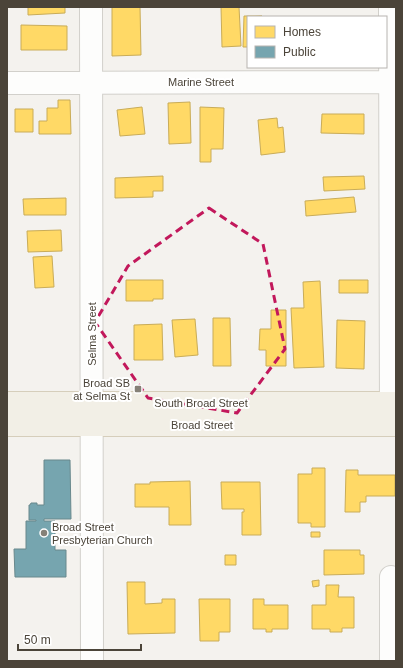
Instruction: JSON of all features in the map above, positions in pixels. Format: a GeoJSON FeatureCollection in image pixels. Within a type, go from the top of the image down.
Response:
{"type":"FeatureCollection","features":[{"type":"Feature","properties":{"kind":"main road","name":"South Broad Street"},"geometry":{"type":"LineString","coordinates":[[7,403],[393,403]]}},
{"type":"Feature","properties":{"kind":"main road","name":"Broad Street"},"geometry":{"type":"LineString","coordinates":[[7,425],[394,424]]}},
{"type":"Feature","properties":{"kind":"street","name":"Selma Street"},"geometry":{"type":"LineString","coordinates":[[91,7],[92,661]]}},
{"type":"Feature","properties":{"kind":"street"},"geometry":{"type":"LineString","coordinates":[[390,7],[393,82],[394,424]]}},
{"type":"Feature","properties":{"kind":"street","name":"Marine Street"},"geometry":{"type":"LineString","coordinates":[[7,83],[393,82]]}},
{"type":"Feature","properties":{"kind":"street"},"geometry":{"type":"LineString","coordinates":[[391,577],[391,661]]}},
{"type":"Feature","properties":{"kind":"highlighted area"},"geometry":{"type":"Polygon","coordinates":[[[209,208],[263,244],[285,349],[237,413],[148,398],[95,322],[128,266],[209,208]]]}},
{"type":"Feature","properties":{"kind":"building: Homes"},"geometry":{"type":"Polygon","coordinates":[[[28,7],[65,7],[65,13],[28,15],[28,7]]]}},
{"type":"Feature","properties":{"kind":"building: Homes"},"geometry":{"type":"Polygon","coordinates":[[[112,7],[140,7],[141,55],[112,56],[112,7]]]}},
{"type":"Feature","properties":{"kind":"building: Homes"},"geometry":{"type":"Polygon","coordinates":[[[221,7],[239,7],[241,46],[222,47],[221,7]]]}},
{"type":"Feature","properties":{"kind":"building: Homes"},"geometry":{"type":"Polygon","coordinates":[[[244,16],[247,16],[247,47],[243,47],[244,16]]]}},
{"type":"Feature","properties":{"kind":"building: Homes"},"geometry":{"type":"Polygon","coordinates":[[[21,25],[67,26],[67,50],[21,50],[21,25]]]}},
{"type":"Feature","properties":{"kind":"building: Homes"},"geometry":{"type":"Polygon","coordinates":[[[58,100],[70,100],[71,134],[39,134],[39,121],[47,121],[47,108],[58,108],[58,100]]]}},
{"type":"Feature","properties":{"kind":"building: Homes"},"geometry":{"type":"Polygon","coordinates":[[[190,102],[191,143],[169,144],[168,103],[190,102]]]}},
{"type":"Feature","properties":{"kind":"building: Homes"},"geometry":{"type":"Polygon","coordinates":[[[142,107],[145,134],[120,136],[117,110],[142,107]]]}},
{"type":"Feature","properties":{"kind":"building: Homes"},"geometry":{"type":"Polygon","coordinates":[[[200,107],[224,108],[223,149],[211,149],[211,162],[200,162],[200,107]]]}},
{"type":"Feature","properties":{"kind":"building: Homes"},"geometry":{"type":"Polygon","coordinates":[[[15,109],[33,109],[33,132],[15,132],[15,109]]]}},
{"type":"Feature","properties":{"kind":"building: Homes"},"geometry":{"type":"Polygon","coordinates":[[[322,114],[364,114],[364,134],[321,133],[322,114]]]}},
{"type":"Feature","properties":{"kind":"building: Homes"},"geometry":{"type":"Polygon","coordinates":[[[277,118],[278,128],[283,127],[285,152],[261,155],[258,120],[277,118]]]}},
{"type":"Feature","properties":{"kind":"building: Homes"},"geometry":{"type":"Polygon","coordinates":[[[163,176],[163,191],[153,191],[153,197],[115,198],[115,178],[163,176]]]}},
{"type":"Feature","properties":{"kind":"building: Homes"},"geometry":{"type":"Polygon","coordinates":[[[364,176],[365,189],[324,191],[323,177],[364,176]]]}},
{"type":"Feature","properties":{"kind":"building: Homes"},"geometry":{"type":"Polygon","coordinates":[[[354,197],[356,212],[306,216],[305,201],[354,197]]]}},
{"type":"Feature","properties":{"kind":"building: Homes"},"geometry":{"type":"Polygon","coordinates":[[[66,198],[66,215],[24,215],[23,199],[66,198]]]}},
{"type":"Feature","properties":{"kind":"building: Homes"},"geometry":{"type":"Polygon","coordinates":[[[61,230],[62,251],[28,252],[27,231],[61,230]]]}},
{"type":"Feature","properties":{"kind":"building: Homes"},"geometry":{"type":"Polygon","coordinates":[[[52,256],[54,287],[35,288],[33,257],[52,256]]]}},
{"type":"Feature","properties":{"kind":"building: Homes"},"geometry":{"type":"Polygon","coordinates":[[[126,280],[163,280],[163,299],[153,299],[153,301],[126,301],[126,280]]]}},
{"type":"Feature","properties":{"kind":"building: Homes"},"geometry":{"type":"Polygon","coordinates":[[[339,280],[368,280],[368,293],[339,293],[339,280]]]}},
{"type":"Feature","properties":{"kind":"building: Homes"},"geometry":{"type":"Polygon","coordinates":[[[320,281],[324,367],[294,368],[291,308],[304,308],[303,282],[320,281]]]}},
{"type":"Feature","properties":{"kind":"building: Homes"},"geometry":{"type":"Polygon","coordinates":[[[271,310],[286,310],[286,366],[266,366],[266,350],[259,350],[260,329],[271,329],[271,310]]]}},
{"type":"Feature","properties":{"kind":"building: Homes"},"geometry":{"type":"Polygon","coordinates":[[[213,318],[230,318],[231,366],[213,366],[213,318]]]}},
{"type":"Feature","properties":{"kind":"building: Homes"},"geometry":{"type":"Polygon","coordinates":[[[195,319],[198,355],[175,357],[172,320],[195,319]]]}},
{"type":"Feature","properties":{"kind":"building: Homes"},"geometry":{"type":"Polygon","coordinates":[[[337,320],[365,321],[364,369],[336,368],[337,320]]]}},
{"type":"Feature","properties":{"kind":"building: Homes"},"geometry":{"type":"Polygon","coordinates":[[[162,324],[163,360],[134,360],[134,325],[162,324]]]}},
{"type":"Feature","properties":{"kind":"building: Homes"},"geometry":{"type":"Polygon","coordinates":[[[312,468],[325,468],[325,527],[311,527],[311,523],[298,523],[298,474],[312,474],[312,468]]]}},
{"type":"Feature","properties":{"kind":"building: Homes"},"geometry":{"type":"Polygon","coordinates":[[[346,470],[358,470],[358,475],[395,475],[395,496],[366,496],[366,502],[360,502],[360,512],[345,512],[346,470]]]}},
{"type":"Feature","properties":{"kind":"building: Homes"},"geometry":{"type":"Polygon","coordinates":[[[190,481],[191,525],[169,525],[169,507],[135,507],[135,484],[190,481]]]}},
{"type":"Feature","properties":{"kind":"building: Homes"},"geometry":{"type":"Polygon","coordinates":[[[221,482],[260,482],[261,535],[242,535],[242,512],[244,512],[244,509],[222,509],[221,482]]]}},
{"type":"Feature","properties":{"kind":"building: Homes"},"geometry":{"type":"Polygon","coordinates":[[[311,532],[320,532],[320,537],[311,537],[311,532]]]}},
{"type":"Feature","properties":{"kind":"building: Homes"},"geometry":{"type":"Polygon","coordinates":[[[324,550],[360,550],[360,555],[364,555],[364,574],[324,575],[324,550]]]}},
{"type":"Feature","properties":{"kind":"building: Homes"},"geometry":{"type":"Polygon","coordinates":[[[225,555],[236,555],[236,565],[225,565],[225,555]]]}},
{"type":"Feature","properties":{"kind":"building: Homes"},"geometry":{"type":"Polygon","coordinates":[[[319,580],[319,586],[313,587],[312,581],[319,580]]]}},
{"type":"Feature","properties":{"kind":"building: Homes"},"geometry":{"type":"Polygon","coordinates":[[[127,582],[145,582],[145,604],[162,603],[162,599],[175,599],[175,633],[128,634],[127,582]]]}},
{"type":"Feature","properties":{"kind":"building: Homes"},"geometry":{"type":"Polygon","coordinates":[[[326,585],[339,585],[338,597],[354,597],[354,628],[342,628],[342,632],[330,632],[330,629],[312,629],[312,605],[326,605],[326,585]]]}},
{"type":"Feature","properties":{"kind":"building: Homes"},"geometry":{"type":"Polygon","coordinates":[[[199,599],[230,599],[230,632],[219,632],[219,641],[200,641],[199,599]]]}},
{"type":"Feature","properties":{"kind":"building: Homes"},"geometry":{"type":"Polygon","coordinates":[[[253,599],[264,599],[264,605],[288,605],[288,629],[272,629],[272,632],[266,632],[266,629],[253,629],[253,599]]]}},
{"type":"Feature","properties":{"kind":"building: Public"},"geometry":{"type":"Polygon","coordinates":[[[44,460],[70,460],[71,519],[44,519],[44,521],[55,521],[55,550],[66,550],[66,577],[15,577],[14,549],[26,549],[26,521],[36,521],[29,520],[29,505],[31,503],[37,503],[37,505],[44,505],[44,460]]]}},
{"type":"Feature","properties":{"kind":"place","name":"Broad SB at Selma St"},"geometry":{"type":"Point","coordinates":[138,389]}},
{"type":"Feature","properties":{"kind":"place","name":"Broad Street Presbyterian Church"},"geometry":{"type":"Point","coordinates":[44,533]}}]}
